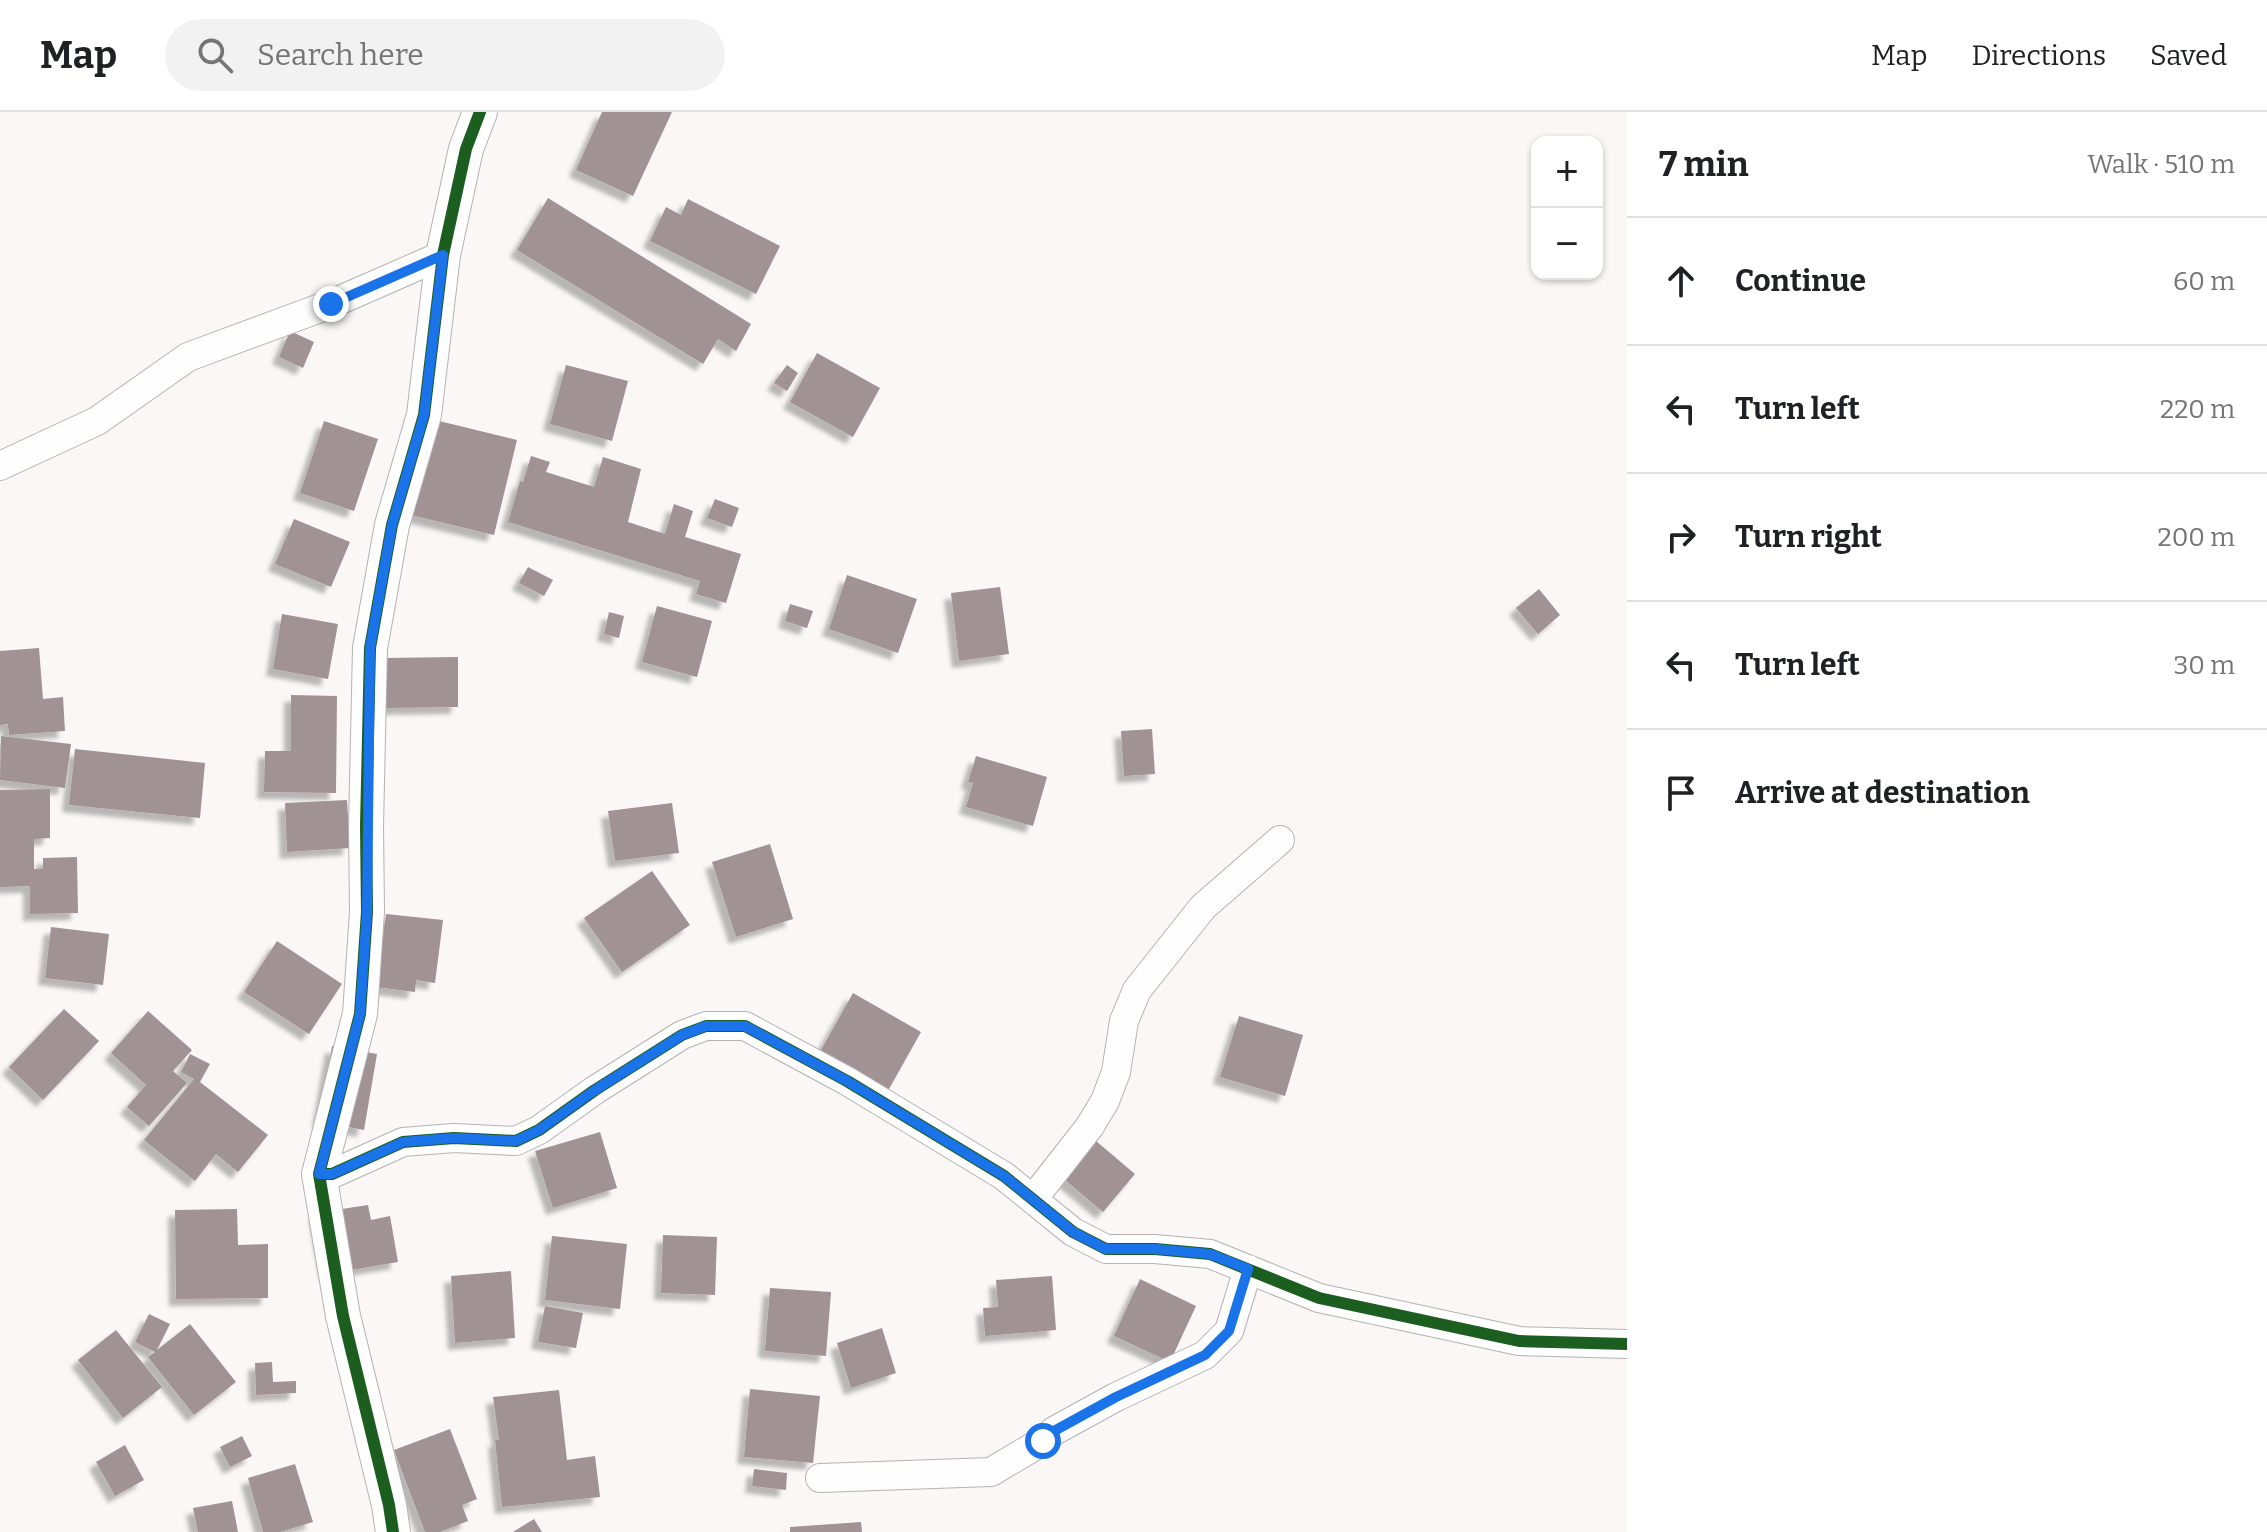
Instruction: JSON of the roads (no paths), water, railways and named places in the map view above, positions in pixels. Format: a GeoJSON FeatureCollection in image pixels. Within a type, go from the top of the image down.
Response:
{"type":"FeatureCollection","features":[{"type":"Feature","properties":{"kind":"street"},"geometry":{"type":"LineString","coordinates":[[393,1532],[343,1316],[319,1174],[360,1014],[367,912],[370,648],[392,525],[424,415],[443,255],[466,149],[480,112]]}},
{"type":"Feature","properties":{"kind":"street"},"geometry":{"type":"LineString","coordinates":[[0,466],[97,421],[188,357],[331,304],[443,255]]}},
{"type":"Feature","properties":{"kind":"street"},"geometry":{"type":"LineString","coordinates":[[1033,1199],[1090,1126],[1105,1101],[1116,1072],[1124,1021],[1137,990],[1203,907],[1280,840]]}},
{"type":"Feature","properties":{"kind":"street"},"geometry":{"type":"LineString","coordinates":[[319,1174],[332,1174],[403,1142],[454,1138],[516,1141],[539,1130],[682,1035],[706,1026],[745,1026],[847,1081],[1004,1176],[1073,1232],[1106,1249],[1210,1254],[1319,1298],[1519,1341],[1627,1344]]}},
{"type":"Feature","properties":{"kind":"street"},"geometry":{"type":"LineString","coordinates":[[820,1478],[991,1472],[1054,1431],[1116,1397],[1205,1355],[1229,1331],[1248,1269]]}}]}
